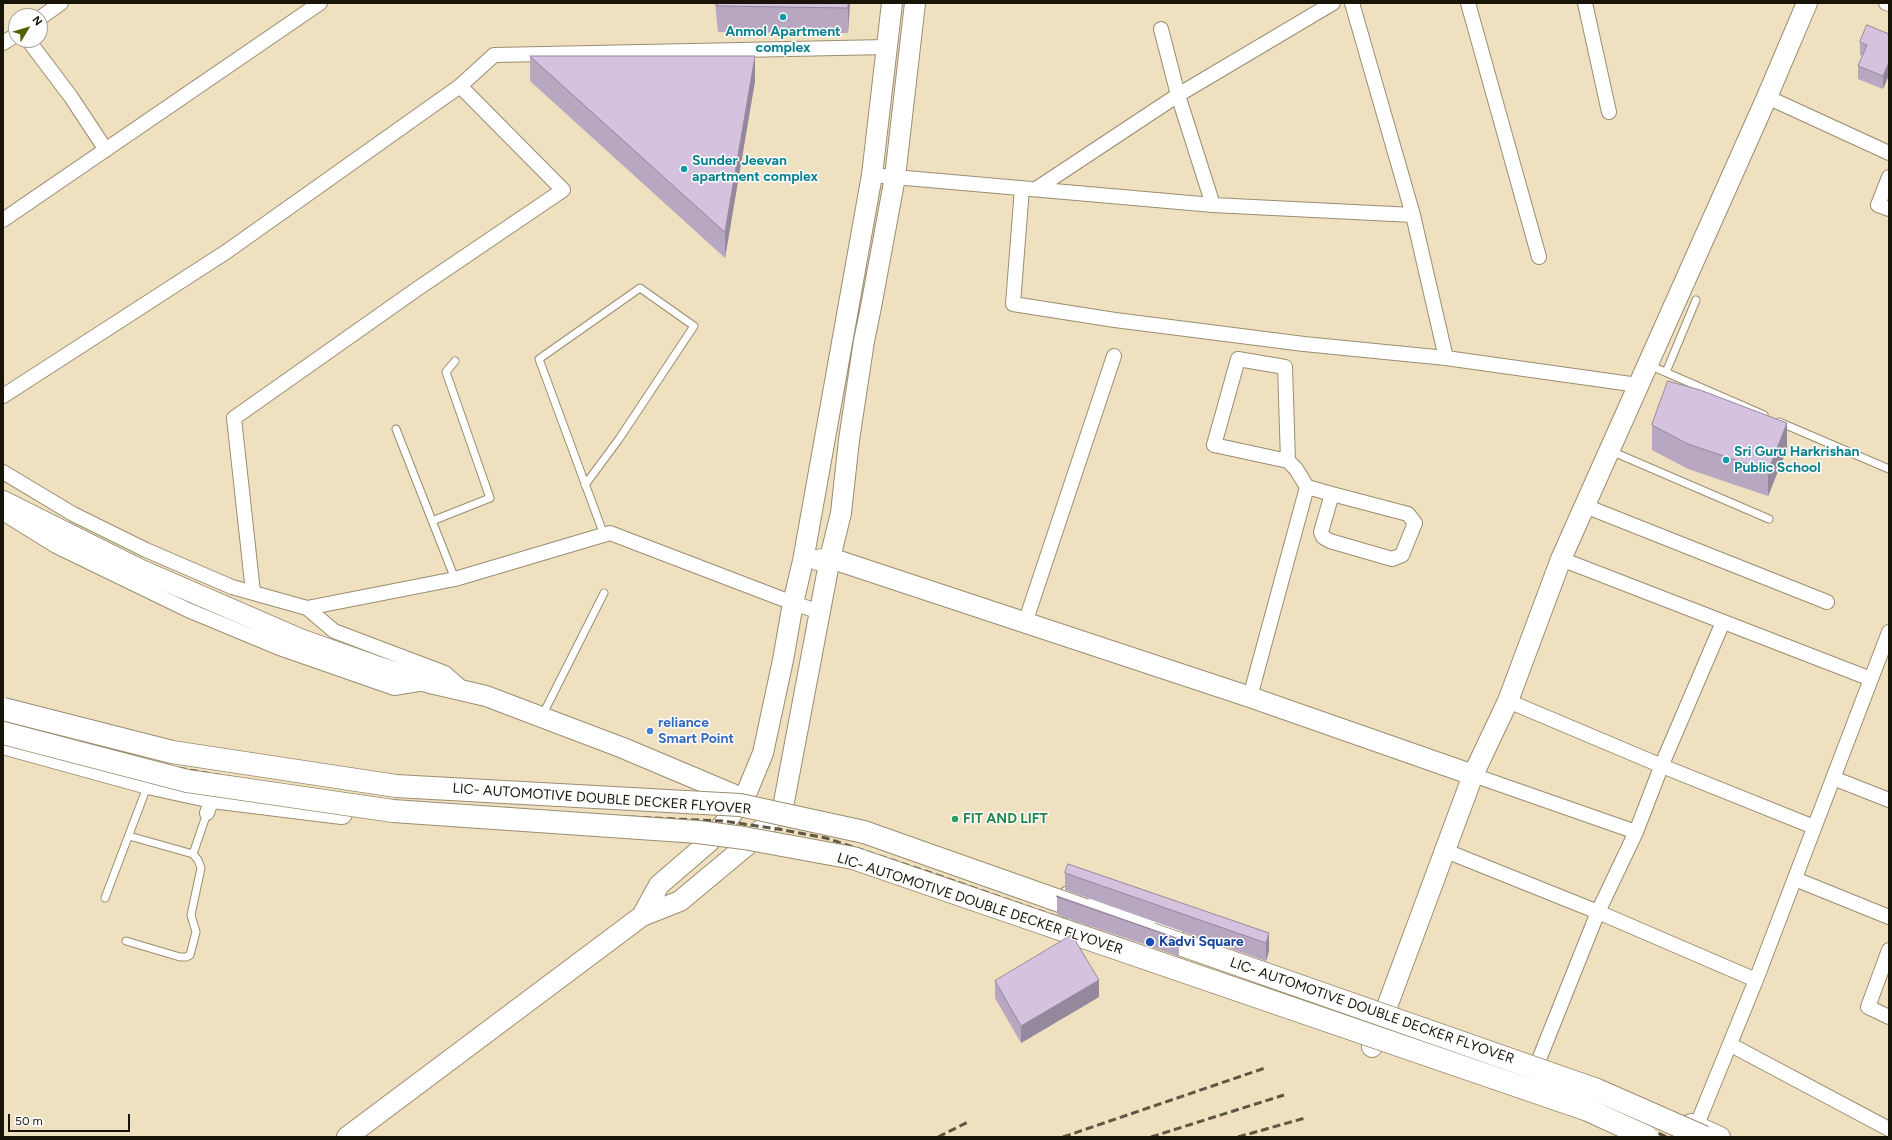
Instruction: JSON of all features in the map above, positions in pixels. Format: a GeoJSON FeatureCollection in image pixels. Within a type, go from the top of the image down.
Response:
{"type":"FeatureCollection","features":[{"type":"Feature","properties":{"kind":"main road"},"geometry":{"type":"LineString","coordinates":[[642,916],[659,885],[709,842],[744,799],[763,753],[783,660],[793,603],[803,561],[872,175],[892,3]]}},
{"type":"Feature","properties":{"kind":"main road"},"geometry":{"type":"LineString","coordinates":[[347,1137],[642,916],[680,901],[746,846],[783,807],[830,558],[841,513],[849,440],[864,341],[895,177],[915,3]]}},
{"type":"Feature","properties":{"kind":"main road"},"geometry":{"type":"LineString","coordinates":[[1372,1047],[1385,1008],[1446,851],[1473,776],[1508,701],[1561,559],[1767,97],[1807,3]]}},
{"type":"Feature","properties":{"kind":"main road"},"geometry":{"type":"LineString","coordinates":[[3,501],[139,570],[300,639],[376,666],[430,683],[486,696],[542,717],[744,799]]}},
{"type":"Feature","properties":{"kind":"main road"},"geometry":{"type":"LineString","coordinates":[[803,561],[830,558],[1250,698],[1473,776]]}},
{"type":"Feature","properties":{"kind":"main road"},"geometry":{"type":"LineString","coordinates":[[3,701],[170,745],[397,778],[744,799],[868,824],[1602,1085],[1700,1132],[1720,1137]]}},
{"type":"Feature","properties":{"kind":"main road","name":"LIC- AUTOMOTIVE DOUBLE DECKER FLYOVER"},"geometry":{"type":"LineString","coordinates":[[3,709],[172,752],[396,786],[740,805],[864,832],[1289,983],[1597,1090],[1700,1132]]}},
{"type":"Feature","properties":{"kind":"main road","name":"LIC- AUTOMOTIVE DOUBLE DECKER FLYOVER"},"geometry":{"type":"LineString","coordinates":[[3,733],[187,781],[393,811],[698,832],[744,838],[853,858],[1580,1107],[1647,1137]]}},
{"type":"Feature","properties":{"kind":"main road"},"geometry":{"type":"LineString","coordinates":[[3,744],[146,790],[210,805],[393,821],[709,842],[746,846],[852,866],[1372,1047],[1585,1117],[1627,1137]]}},
{"type":"Feature","properties":{"kind":"street"},"geometry":{"type":"LineString","coordinates":[[48,12],[61,3]]}},
{"type":"Feature","properties":{"kind":"street"},"geometry":{"type":"LineString","coordinates":[[3,220],[320,3]]}},
{"type":"Feature","properties":{"kind":"street"},"geometry":{"type":"LineString","coordinates":[[1333,3],[1178,95],[1029,189],[1013,304],[1115,320],[1304,344],[1446,358],[1638,385]]}},
{"type":"Feature","properties":{"kind":"street"},"geometry":{"type":"LineString","coordinates":[[1352,3],[1413,215],[1446,358]]}},
{"type":"Feature","properties":{"kind":"street"},"geometry":{"type":"LineString","coordinates":[[1468,3],[1539,257]]}},
{"type":"Feature","properties":{"kind":"street"},"geometry":{"type":"LineString","coordinates":[[1585,3],[1609,112]]}},
{"type":"Feature","properties":{"kind":"street"},"geometry":{"type":"LineString","coordinates":[[1161,28],[1178,95],[1213,205]]}},
{"type":"Feature","properties":{"kind":"street"},"geometry":{"type":"LineString","coordinates":[[3,396],[226,252],[460,86],[494,55],[887,47]]}},
{"type":"Feature","properties":{"kind":"street"},"geometry":{"type":"LineString","coordinates":[[34,48],[71,97],[106,150]]}},
{"type":"Feature","properties":{"kind":"street"},"geometry":{"type":"LineString","coordinates":[[252,592],[234,418],[416,289],[563,190],[460,86]]}},
{"type":"Feature","properties":{"kind":"street"},"geometry":{"type":"LineString","coordinates":[[1767,97],[1889,153]]}},
{"type":"Feature","properties":{"kind":"street"},"geometry":{"type":"LineString","coordinates":[[872,175],[1213,205],[1413,215]]}},
{"type":"Feature","properties":{"kind":"street"},"geometry":{"type":"LineString","coordinates":[[1889,177],[1878,205],[1889,209]]}},
{"type":"Feature","properties":{"kind":"street"},"geometry":{"type":"LineString","coordinates":[[1025,623],[1114,356]]}},
{"type":"Feature","properties":{"kind":"street"},"geometry":{"type":"LineString","coordinates":[[1288,461],[1285,367],[1238,359],[1214,445],[1288,461],[1296,469],[1307,487],[1408,514],[1415,523],[1402,555],[1392,559],[1330,541],[1323,537],[1321,532],[1332,494]]}},
{"type":"Feature","properties":{"kind":"street"},"geometry":{"type":"LineString","coordinates":[[3,472],[73,514],[146,550],[232,587],[307,608],[334,631],[445,673],[467,692]]}},
{"type":"Feature","properties":{"kind":"street"},"geometry":{"type":"LineString","coordinates":[[1250,698],[1307,487]]}},
{"type":"Feature","properties":{"kind":"street"},"geometry":{"type":"LineString","coordinates":[[1585,506],[1827,602]]}},
{"type":"Feature","properties":{"kind":"street"},"geometry":{"type":"LineString","coordinates":[[3,513],[56,546],[188,610],[282,649],[394,688],[430,683]]}},
{"type":"Feature","properties":{"kind":"street"},"geometry":{"type":"LineString","coordinates":[[307,608],[455,579],[610,533],[820,612]]}},
{"type":"Feature","properties":{"kind":"street"},"geometry":{"type":"LineString","coordinates":[[1561,559],[1871,679]]}},
{"type":"Feature","properties":{"kind":"street"},"geometry":{"type":"LineString","coordinates":[[1538,1062],[1598,912],[1636,832],[1662,766],[1723,622]]}},
{"type":"Feature","properties":{"kind":"street"},"geometry":{"type":"LineString","coordinates":[[1700,1132],[1731,1045],[1889,632]]}},
{"type":"Feature","properties":{"kind":"street"},"geometry":{"type":"LineString","coordinates":[[1508,701],[1662,766],[1814,827]]}},
{"type":"Feature","properties":{"kind":"street"},"geometry":{"type":"LineString","coordinates":[[1473,776],[1636,832]]}},
{"type":"Feature","properties":{"kind":"street"},"geometry":{"type":"LineString","coordinates":[[1833,778],[1889,800]]}},
{"type":"Feature","properties":{"kind":"street"},"geometry":{"type":"LineString","coordinates":[[1446,851],[1598,912],[1756,980]]}},
{"type":"Feature","properties":{"kind":"street"},"geometry":{"type":"LineString","coordinates":[[1795,879],[1889,917]]}},
{"type":"Feature","properties":{"kind":"street"},"geometry":{"type":"LineString","coordinates":[[1889,950],[1868,1007],[1889,1017]]}},
{"type":"Feature","properties":{"kind":"street"},"geometry":{"type":"LineString","coordinates":[[1731,1045],[1889,1129]]}},
{"type":"Feature","properties":{"kind":"lane"},"geometry":{"type":"LineString","coordinates":[[585,485],[619,439],[694,326],[640,288],[538,359],[585,485],[604,535]]}},
{"type":"Feature","properties":{"kind":"lane"},"geometry":{"type":"LineString","coordinates":[[1666,372],[1696,300]]}},
{"type":"Feature","properties":{"kind":"lane"},"geometry":{"type":"LineString","coordinates":[[432,521],[490,498],[446,372],[455,361]]}},
{"type":"Feature","properties":{"kind":"lane"},"geometry":{"type":"LineString","coordinates":[[1647,364],[1889,469]]}},
{"type":"Feature","properties":{"kind":"lane"},"geometry":{"type":"LineString","coordinates":[[396,429],[455,579]]}},
{"type":"Feature","properties":{"kind":"lane"},"geometry":{"type":"LineString","coordinates":[[1609,450],[1769,520]]}},
{"type":"Feature","properties":{"kind":"lane"},"geometry":{"type":"LineString","coordinates":[[542,717],[604,593]]}},
{"type":"Feature","properties":{"kind":"lane"},"geometry":{"type":"LineString","coordinates":[[104,898],[146,790]]}},
{"type":"Feature","properties":{"kind":"lane"},"geometry":{"type":"LineString","coordinates":[[193,854],[210,805]]}},
{"type":"Feature","properties":{"kind":"lane"},"geometry":{"type":"LineString","coordinates":[[126,942],[180,957],[190,955],[196,932],[191,915],[201,868],[198,860],[193,854],[129,836]]}},
{"type":"Feature","properties":{"kind":"building"},"geometry":{"type":"Polygon","coordinates":[[[718,3],[848,3],[848,8],[718,6],[718,3]]]}},
{"type":"Feature","properties":{"kind":"building"},"geometry":{"type":"Polygon","coordinates":[[[1867,25],[1889,34],[1889,62],[1883,76],[1858,66],[1867,45],[1860,42],[1867,25]]]}},
{"type":"Feature","properties":{"kind":"building","name":"Sunder Jeevan apartment complex"},"geometry":{"type":"Polygon","coordinates":[[[530,56],[755,56],[725,232],[530,56]]]}},
{"type":"Feature","properties":{"kind":"building"},"geometry":{"type":"Polygon","coordinates":[[[1668,381],[1700,390],[1787,423],[1768,471],[1688,444],[1652,425],[1668,381]]]}},
{"type":"Feature","properties":{"kind":"building"},"geometry":{"type":"Polygon","coordinates":[[[1068,864],[1269,933],[1266,943],[1065,873],[1068,864]]]}},
{"type":"Feature","properties":{"kind":"building"},"geometry":{"type":"Polygon","coordinates":[[[1057,896],[1179,939],[1057,897],[1057,896]]]}},
{"type":"Feature","properties":{"kind":"building"},"geometry":{"type":"Polygon","coordinates":[[[1072,935],[1099,980],[1021,1026],[995,981],[1072,935]]]}},
{"type":"Feature","properties":{"kind":"railway"},"geometry":{"type":"LineString","coordinates":[[3,718],[89,741],[163,756],[333,785],[454,799],[723,812],[780,820],[828,829],[1068,911]]}},
{"type":"Feature","properties":{"kind":"railway"},"geometry":{"type":"LineString","coordinates":[[3,728],[87,750],[161,765],[331,795],[453,808],[512,812],[723,821],[826,838],[931,873],[1465,1059],[1601,1108],[1667,1137]]}},
{"type":"Feature","properties":{"kind":"railway"},"geometry":{"type":"LineString","coordinates":[[1168,946],[1604,1098],[1689,1137]]}},
{"type":"Feature","properties":{"kind":"railway"},"geometry":{"type":"LineString","coordinates":[[1063,1137],[1265,1068]]}},
{"type":"Feature","properties":{"kind":"railway"},"geometry":{"type":"LineString","coordinates":[[1151,1137],[1284,1095]]}},
{"type":"Feature","properties":{"kind":"railway"},"geometry":{"type":"LineString","coordinates":[[1238,1137],[1305,1118]]}},
{"type":"Feature","properties":{"kind":"railway"},"geometry":{"type":"LineString","coordinates":[[938,1137],[970,1121]]}},
{"type":"Feature","properties":{"kind":"place","name":"Anmol Apartment complex"},"geometry":{"type":"Point","coordinates":[783,17]}},
{"type":"Feature","properties":{"kind":"place","name":"Sunder Jeevan apartment complex"},"geometry":{"type":"Point","coordinates":[684,169]}},
{"type":"Feature","properties":{"kind":"place","name":"Sri Guru Harkrishan Public School"},"geometry":{"type":"Point","coordinates":[1726,460]}},
{"type":"Feature","properties":{"kind":"place","name":"reliance Smart Point"},"geometry":{"type":"Point","coordinates":[650,731]}},
{"type":"Feature","properties":{"kind":"place","name":"FIT AND LIFT"},"geometry":{"type":"Point","coordinates":[955,819]}},
{"type":"Feature","properties":{"kind":"place","name":"Kadvi Square"},"geometry":{"type":"Point","coordinates":[1150,942]}}]}
